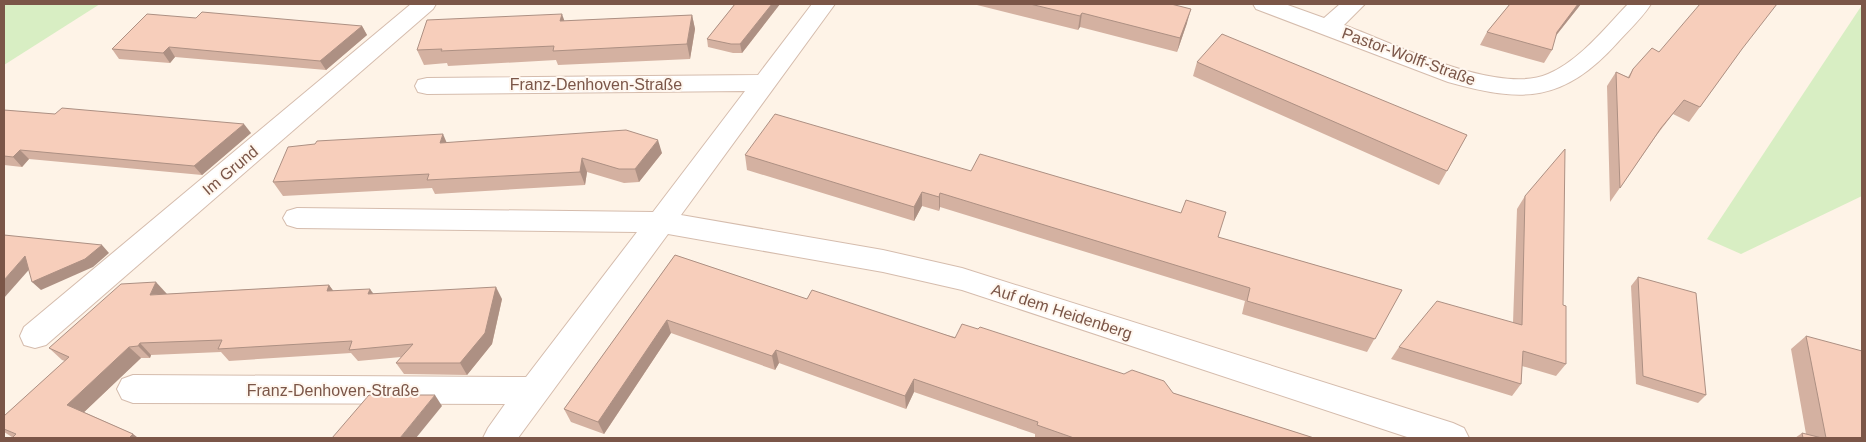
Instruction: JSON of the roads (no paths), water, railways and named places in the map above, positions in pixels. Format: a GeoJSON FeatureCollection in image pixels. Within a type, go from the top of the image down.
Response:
{"type":"FeatureCollection","features":[{"type":"Feature","properties":{"kind":"street","name":"Im Grund"},"geometry":{"type":"LineString","coordinates":[[36,336],[424,4]]}},
{"type":"Feature","properties":{"kind":"street"},"geometry":{"type":"LineString","coordinates":[[499,438],[824,4]]}},
{"type":"Feature","properties":{"kind":"street","name":"Pastor-Wolff-Straße"},"geometry":{"type":"LineString","coordinates":[[1264,4],[1327,26],[1459,78],[1506,87],[1542,85],[1562,76],[1593,56],[1640,4]]}},
{"type":"Feature","properties":{"kind":"street","name":"Pastor-Wolff-Straße"},"geometry":{"type":"LineString","coordinates":[[1327,26],[1354,4]]}},
{"type":"Feature","properties":{"kind":"street","name":"Franz-Denhoven-Straße"},"geometry":{"type":"LineString","coordinates":[[427,86],[765,83]]}},
{"type":"Feature","properties":{"kind":"street"},"geometry":{"type":"LineString","coordinates":[[297,218],[661,222]]}},
{"type":"Feature","properties":{"kind":"street","name":"Auf dem Heidenberg"},"geometry":{"type":"LineString","coordinates":[[661,222],[883,261],[962,280],[1453,438]]}},
{"type":"Feature","properties":{"kind":"street","name":"Franz-Denhoven-Straße"},"geometry":{"type":"LineString","coordinates":[[133,389],[534,391]]}}]}
